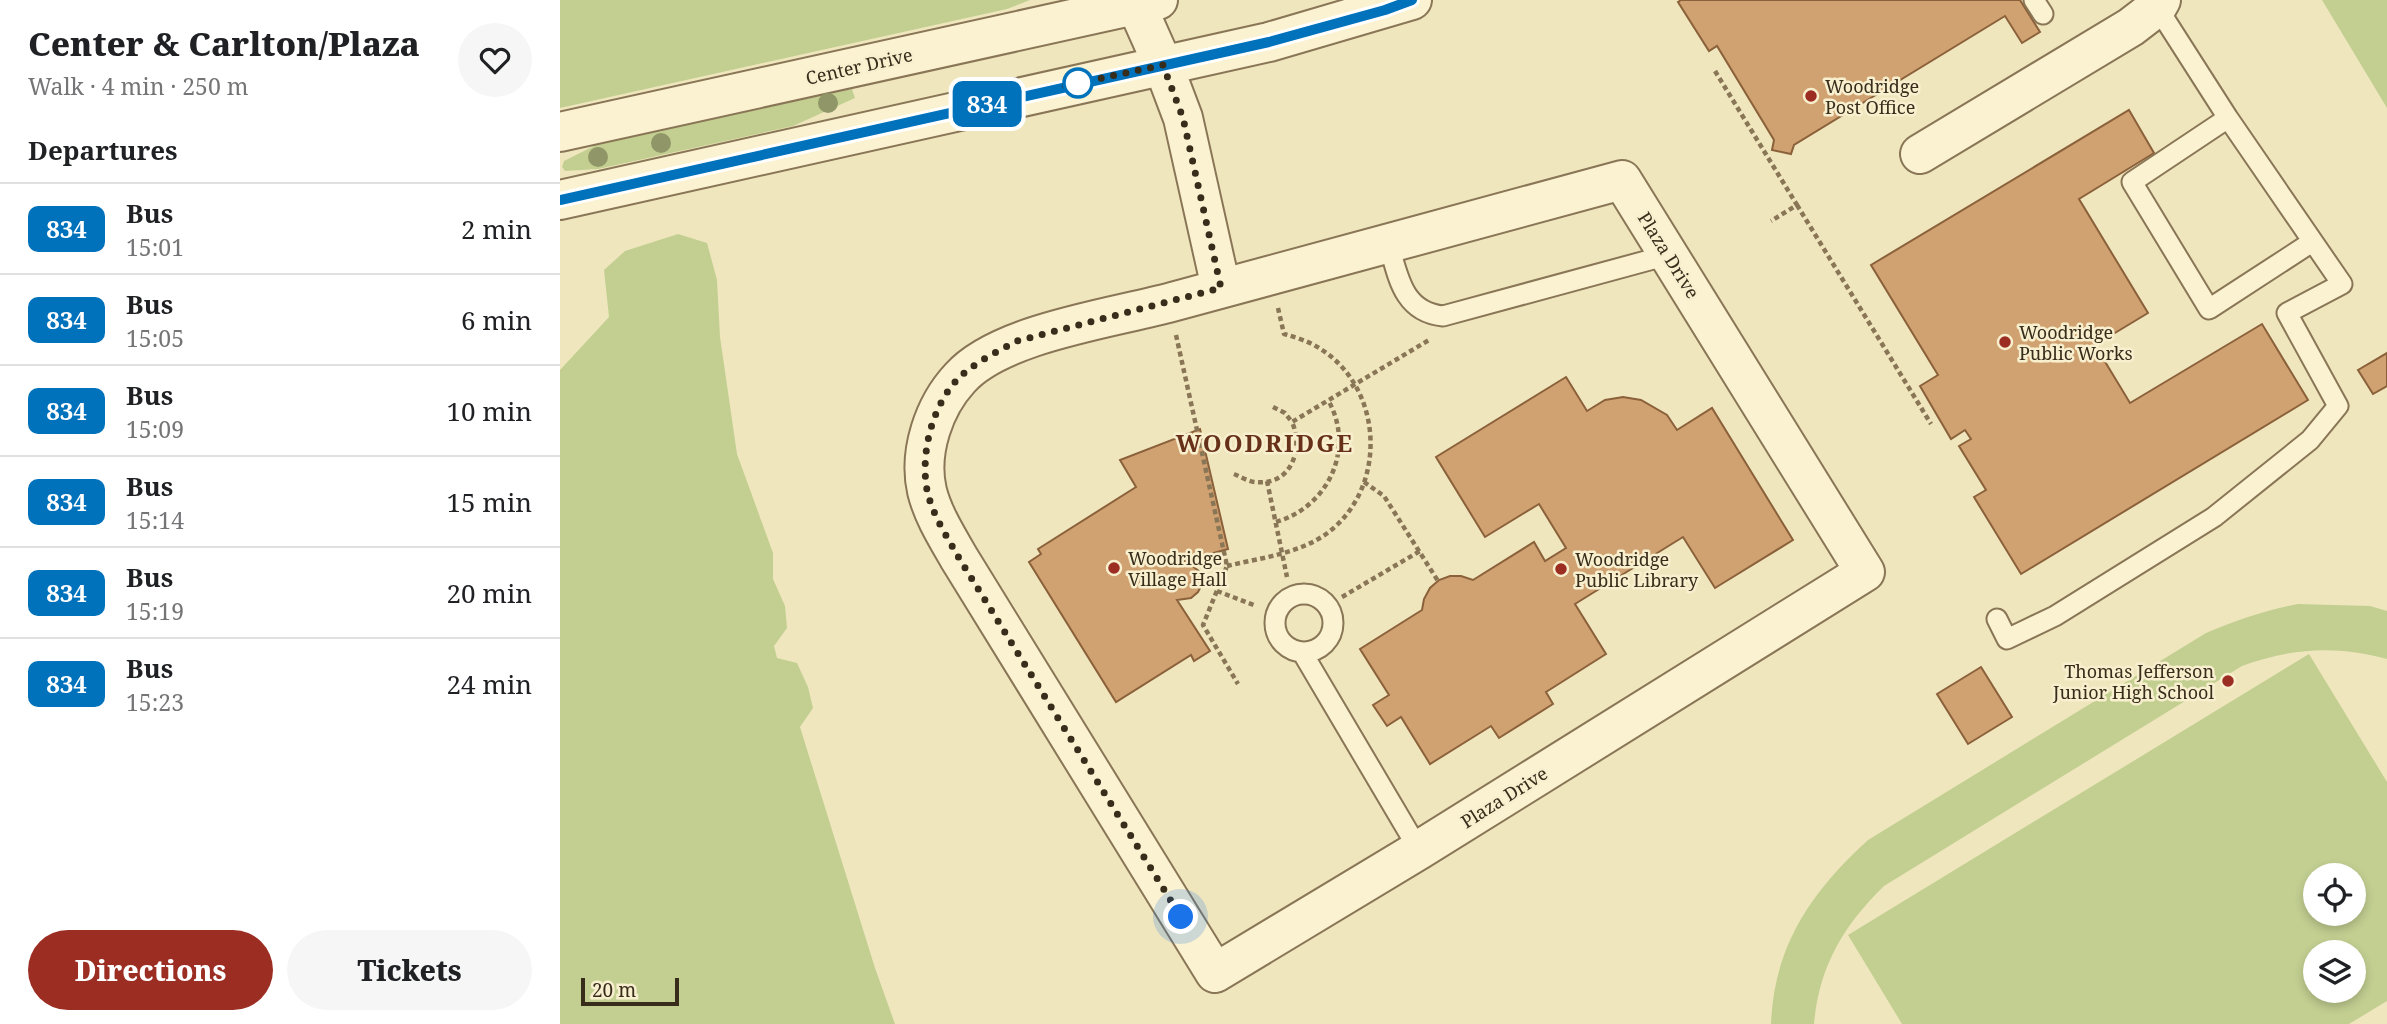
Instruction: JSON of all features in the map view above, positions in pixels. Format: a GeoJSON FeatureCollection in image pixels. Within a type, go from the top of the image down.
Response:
{"type":"FeatureCollection","features":[{"type":"Feature","properties":{"kind":"street"},"geometry":{"type":"LineString","coordinates":[[560,200],[1269,42],[1412,0]]}},
{"type":"Feature","properties":{"kind":"street"},"geometry":{"type":"LineString","coordinates":[[1143,2],[1183,118],[1221,288]]}},
{"type":"Feature","properties":{"kind":"street","name":"Center Drive"},"geometry":{"type":"LineString","coordinates":[[560,132],[1143,2]]}},
{"type":"Feature","properties":{"kind":"street"},"geometry":{"type":"LineString","coordinates":[[1920,154],[2132,27],[2159,4]]}},
{"type":"Feature","properties":{"kind":"street","name":"Plaza Drive"},"geometry":{"type":"LineString","coordinates":[[1622,180],[1865,572],[1419,850],[1215,973],[959,558],[938,520],[927,490],[926,466],[929,435],[942,401],[961,376],[992,354],[1017,341],[1221,288],[1622,180]]}},
{"type":"Feature","properties":{"kind":"lane"},"geometry":{"type":"LineString","coordinates":[[1997,619],[2007,639],[2055,616],[2214,517],[2310,440],[2338,406],[2287,313],[2342,284],[2228,118],[2159,4]]}},
{"type":"Feature","properties":{"kind":"lane"},"geometry":{"type":"LineString","coordinates":[[2228,118],[2132,182],[2209,309],[2312,242]]}},
{"type":"Feature","properties":{"kind":"lane"},"geometry":{"type":"LineString","coordinates":[[1388,242],[1407,297],[1428,315],[1443,316],[1668,254]]}},
{"type":"Feature","properties":{"kind":"lane"},"geometry":{"type":"LineString","coordinates":[[1302,652],[1419,850]]}},
{"type":"Feature","properties":{"kind":"path"},"geometry":{"type":"LineString","coordinates":[[1715,71],[1931,424]]}},
{"type":"Feature","properties":{"kind":"path"},"geometry":{"type":"LineString","coordinates":[[1771,221],[1797,205]]}},
{"type":"Feature","properties":{"kind":"path"},"geometry":{"type":"LineString","coordinates":[[1227,566],[1283,553],[1315,541],[1336,526],[1354,504],[1364,482],[1370,456],[1371,432],[1366,409],[1355,384],[1341,366],[1319,348],[1284,334],[1277,303]]}},
{"type":"Feature","properties":{"kind":"path"},"geometry":{"type":"LineString","coordinates":[[1175,331],[1227,566],[1203,625],[1238,684]]}},
{"type":"Feature","properties":{"kind":"path"},"geometry":{"type":"LineString","coordinates":[[1292,422],[1436,335]]}},
{"type":"Feature","properties":{"kind":"path"},"geometry":{"type":"LineString","coordinates":[[1276,522],[1290,517],[1317,499],[1333,474],[1339,433],[1337,419],[1328,400]]}},
{"type":"Feature","properties":{"kind":"path"},"geometry":{"type":"LineString","coordinates":[[1234,474],[1256,482],[1267,481],[1286,471],[1295,459],[1297,433],[1285,413],[1273,407]]}},
{"type":"Feature","properties":{"kind":"path"},"geometry":{"type":"LineString","coordinates":[[1267,481],[1287,577]]}},
{"type":"Feature","properties":{"kind":"path"},"geometry":{"type":"LineString","coordinates":[[1364,482],[1384,496],[1438,581]]}},
{"type":"Feature","properties":{"kind":"path"},"geometry":{"type":"LineString","coordinates":[[1342,597],[1420,551]]}},
{"type":"Feature","properties":{"kind":"path"},"geometry":{"type":"LineString","coordinates":[[1217,591],[1254,605]]}},
{"type":"Feature","properties":{"kind":"green space"},"geometry":{"type":"Polygon","coordinates":[[[560,0],[1030,0],[1007,9],[560,108],[560,0]]]}},
{"type":"Feature","properties":{"kind":"green space"},"geometry":{"type":"Polygon","coordinates":[[[2322,0],[2387,0],[2387,108],[2322,0]]]}},
{"type":"Feature","properties":{"kind":"green space"},"geometry":{"type":"Polygon","coordinates":[[[852,89],[855,98],[793,126],[598,169],[565,171],[562,167],[564,161],[598,144],[852,89]]]}},
{"type":"Feature","properties":{"kind":"green space"},"geometry":{"type":"Polygon","coordinates":[[[678,234],[707,243],[717,280],[720,337],[737,454],[773,553],[773,579],[785,606],[787,628],[774,646],[777,658],[797,663],[808,687],[813,708],[800,727],[895,1024],[560,1024],[560,370],[609,317],[604,270],[625,251],[678,234]]]}},
{"type":"Feature","properties":{"kind":"green space"},"geometry":{"type":"Polygon","coordinates":[[[2298,604],[2370,606],[2387,611],[2387,659],[2350,652],[2314,650],[2278,655],[2242,666],[1884,886],[1856,916],[1835,949],[1821,984],[1814,1024],[1771,1024],[1780,969],[1800,922],[1830,879],[1868,840],[2206,633],[2251,616],[2298,604]]]}},
{"type":"Feature","properties":{"kind":"green space"},"geometry":{"type":"Polygon","coordinates":[[[2309,654],[2387,782],[2387,1001],[2349,1024],[1902,1024],[1848,935],[2309,654]]]}},
{"type":"Feature","properties":{"kind":"building","name":"Woodridge Post Office"},"geometry":{"type":"Polygon","coordinates":[[[2020,0],[2040,32],[2022,43],[2005,16],[1794,145],[1791,154],[1772,150],[1774,140],[1717,46],[1709,51],[1678,2],[2020,0]]]}},
{"type":"Feature","properties":{"kind":"building"},"geometry":{"type":"Polygon","coordinates":[[[2129,110],[2154,153],[2079,199],[2148,313],[2095,345],[2130,403],[2262,324],[2308,400],[2021,574],[1974,497],[1986,490],[1959,446],[1971,439],[1965,430],[1951,439],[1920,386],[1938,375],[1871,265],[2129,110]]]}},
{"type":"Feature","properties":{"kind":"building"},"geometry":{"type":"Polygon","coordinates":[[[2387,353],[2387,386],[2373,394],[2358,370],[2387,353]]]}},
{"type":"Feature","properties":{"kind":"building","name":"Woodridge Public Library"},"geometry":{"type":"Polygon","coordinates":[[[1566,377],[1587,411],[1605,400],[1623,397],[1641,400],[1667,415],[1677,430],[1712,408],[1793,540],[1715,588],[1683,537],[1575,604],[1606,654],[1546,692],[1553,704],[1499,738],[1491,726],[1430,764],[1401,717],[1387,726],[1373,705],[1389,695],[1360,649],[1422,610],[1430,588],[1439,580],[1461,576],[1473,580],[1534,542],[1545,561],[1566,548],[1539,504],[1485,537],[1436,457],[1566,377]]]}},
{"type":"Feature","properties":{"kind":"building","name":"Woodridge Village Hall"},"geometry":{"type":"Polygon","coordinates":[[[1200,429],[1228,549],[1185,561],[1199,571],[1201,586],[1191,598],[1177,600],[1210,651],[1194,661],[1191,655],[1116,702],[1029,562],[1041,554],[1038,549],[1136,487],[1120,460],[1200,429]]]}},
{"type":"Feature","properties":{"kind":"building"},"geometry":{"type":"Polygon","coordinates":[[[1981,667],[2012,717],[1968,744],[1937,694],[1981,667]]]}},
{"type":"Feature","properties":{"kind":"bus line","name":"834"},"geometry":{"type":"LineString","coordinates":[[560,200],[1269,42],[1412,0]]}},
{"type":"Feature","properties":{"kind":"place","name":"Woodridge Post Office"},"geometry":{"type":"Point","coordinates":[1811,96]}},
{"type":"Feature","properties":{"kind":"place","name":"Woodridge Public Works"},"geometry":{"type":"Point","coordinates":[2005,342]}},
{"type":"Feature","properties":{"kind":"place","name":"Woodridge Village Hall"},"geometry":{"type":"Point","coordinates":[1114,568]}},
{"type":"Feature","properties":{"kind":"place","name":"Woodridge Public Library"},"geometry":{"type":"Point","coordinates":[1561,569]}},
{"type":"Feature","properties":{"kind":"place","name":"Thomas Jefferson Junior High School"},"geometry":{"type":"Point","coordinates":[2228,681]}},
{"type":"Feature","properties":{"kind":"district","name":"WOODRIDGE"},"geometry":{"type":"Point","coordinates":[1265,442]}},
{"type":"Feature","properties":{"kind":"route"},"geometry":{"type":"LineString","coordinates":[[1078,83],[1065,86],[1163,65],[1183,118],[1221,288],[1017,341],[992,354],[961,376],[942,401],[929,435],[927,490],[938,520],[959,558],[1181,917]]}}]}
